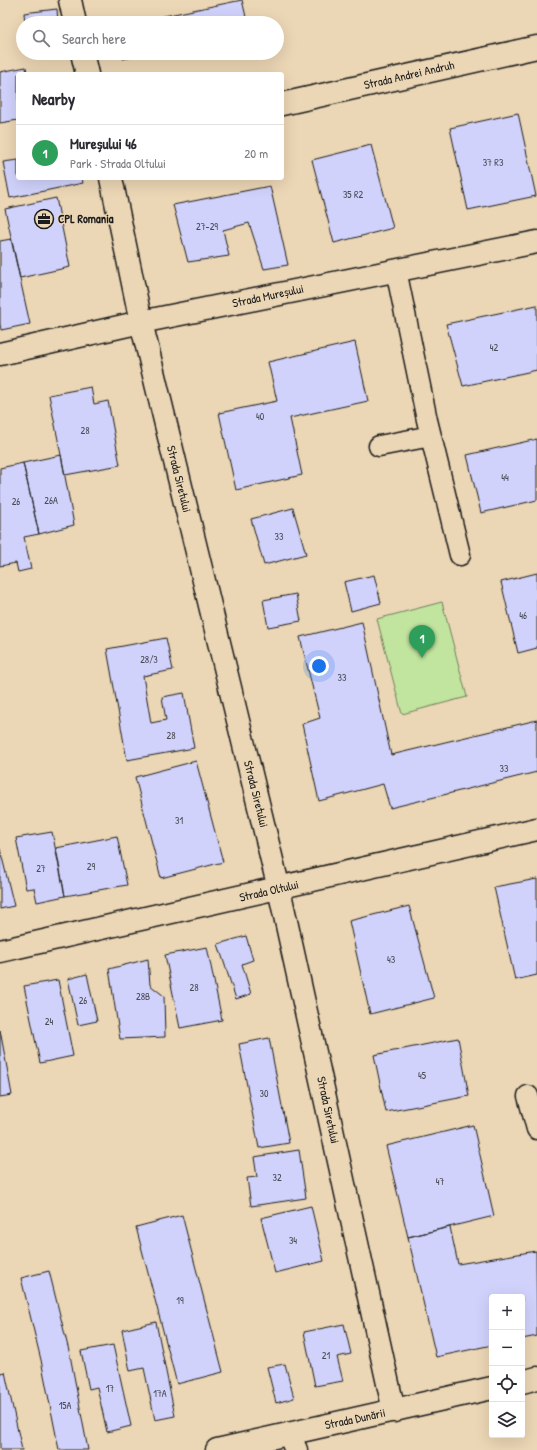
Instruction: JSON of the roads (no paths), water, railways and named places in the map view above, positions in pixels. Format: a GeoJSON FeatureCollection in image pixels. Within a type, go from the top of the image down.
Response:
{"type":"FeatureCollection","features":[{"type":"Feature","properties":{"kind":"street"},"geometry":{"type":"LineString","coordinates":[[70,0],[73,16]]}},
{"type":"Feature","properties":{"kind":"street","name":"Strada Andrei Andruh"},"geometry":{"type":"LineString","coordinates":[[284,104],[537,47]]}},
{"type":"Feature","properties":{"kind":"street"},"geometry":{"type":"LineString","coordinates":[[84,60],[87,72]]}},
{"type":"Feature","properties":{"kind":"street","name":"Strada Siretului"},"geometry":{"type":"LineString","coordinates":[[111,180],[141,322],[279,889],[394,1411]]}},
{"type":"Feature","properties":{"kind":"street","name":"Strada Mureșului"},"geometry":{"type":"LineString","coordinates":[[0,354],[141,322],[537,242]]}},
{"type":"Feature","properties":{"kind":"street","name":"Strada Oltului"},"geometry":{"type":"LineString","coordinates":[[0,952],[537,829]]}},
{"type":"Feature","properties":{"kind":"street"},"geometry":{"type":"LineString","coordinates":[[525,1381],[537,1378]]}},
{"type":"Feature","properties":{"kind":"street","name":"Strada Dunării"},"geometry":{"type":"LineString","coordinates":[[217,1450],[293,1442],[394,1411],[489,1389]]}},
{"type":"Feature","properties":{"kind":"lane"},"geometry":{"type":"LineString","coordinates":[[396,270],[431,436],[460,555]]}},
{"type":"Feature","properties":{"kind":"lane"},"geometry":{"type":"LineString","coordinates":[[379,446],[431,436]]}},
{"type":"Feature","properties":{"kind":"lane"},"geometry":{"type":"LineString","coordinates":[[528,1096],[537,1129]]}},
{"type":"Feature","properties":{"kind":"place","name":"CPL Romania"},"geometry":{"type":"Point","coordinates":[44,219]}},
{"type":"Feature","properties":{"kind":"place","name":"Mureșului 46"},"geometry":{"type":"Point","coordinates":[422,658]}}]}
